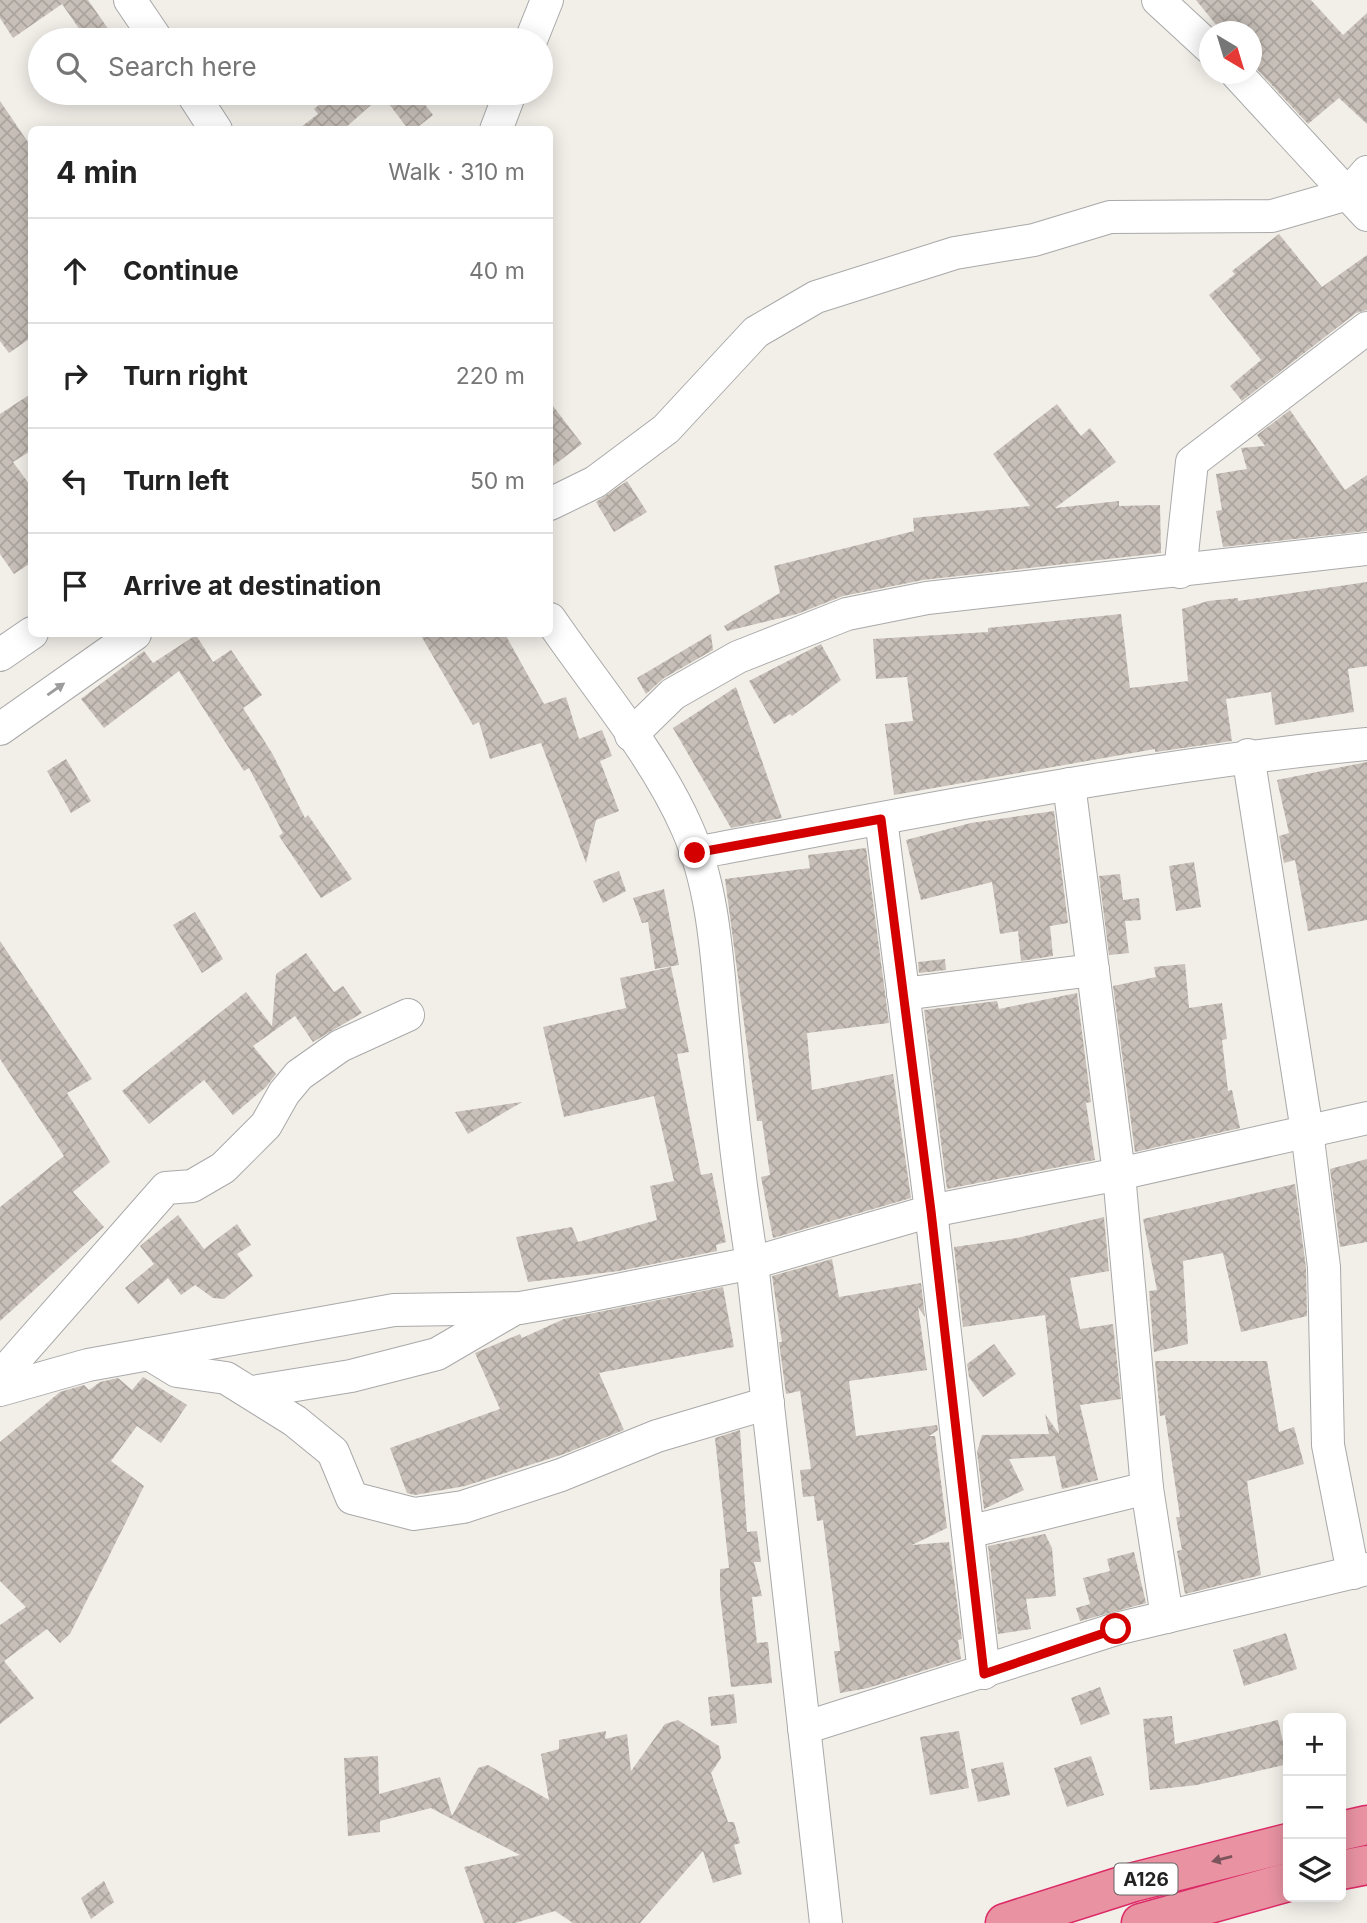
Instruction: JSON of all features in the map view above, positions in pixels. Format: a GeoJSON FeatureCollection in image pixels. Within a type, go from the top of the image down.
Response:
{"type":"FeatureCollection","features":[{"type":"Feature","properties":{"kind":"highway"},"geometry":{"type":"LineString","coordinates":[[1346,1830],[1367,1825]]}},
{"type":"Feature","properties":{"kind":"highway","name":"A126"},"geometry":{"type":"LineString","coordinates":[[1005,1923],[1134,1882],[1283,1844]]}},
{"type":"Feature","properties":{"kind":"highway"},"geometry":{"type":"LineString","coordinates":[[1346,1869],[1367,1865]]}},
{"type":"Feature","properties":{"kind":"highway","name":"A126"},"geometry":{"type":"LineString","coordinates":[[1140,1923],[1283,1883]]}},
{"type":"Feature","properties":{"kind":"street"},"geometry":{"type":"LineString","coordinates":[[131,0],[149,28]]}},
{"type":"Feature","properties":{"kind":"street"},"geometry":{"type":"LineString","coordinates":[[536,28],[547,0]]}},
{"type":"Feature","properties":{"kind":"street"},"geometry":{"type":"LineString","coordinates":[[1158,0],[1199,39]]}},
{"type":"Feature","properties":{"kind":"street"},"geometry":{"type":"LineString","coordinates":[[1247,84],[1361,194]]}},
{"type":"Feature","properties":{"kind":"street"},"geometry":{"type":"LineString","coordinates":[[200,105],[213,126]]}},
{"type":"Feature","properties":{"kind":"street"},"geometry":{"type":"LineString","coordinates":[[498,126],[505,105]]}},
{"type":"Feature","properties":{"kind":"street"},"geometry":{"type":"LineString","coordinates":[[553,503],[595,482],[666,429],[757,332],[816,297],[955,253],[1034,240],[1110,217],[1272,216],[1361,194]]}},
{"type":"Feature","properties":{"kind":"street"},"geometry":{"type":"LineString","coordinates":[[1180,572],[1192,462],[1367,327]]}},
{"type":"Feature","properties":{"kind":"street"},"geometry":{"type":"LineString","coordinates":[[631,735],[673,694],[738,657],[847,614],[927,598],[1180,572],[1367,549]]}},
{"type":"Feature","properties":{"kind":"street"},"geometry":{"type":"LineString","coordinates":[[553,624],[653,766],[687,828],[705,882],[715,944],[738,1175],[752,1263],[826,1923]]}},
{"type":"Feature","properties":{"kind":"street"},"geometry":{"type":"LineString","coordinates":[[0,655],[28,636]]}},
{"type":"Feature","properties":{"kind":"street"},"geometry":{"type":"LineString","coordinates":[[0,729],[131,637]]}},
{"type":"Feature","properties":{"kind":"street"},"geometry":{"type":"LineString","coordinates":[[695,853],[1248,755],[1367,744]]}},
{"type":"Feature","properties":{"kind":"street"},"geometry":{"type":"LineString","coordinates":[[804,1728],[984,1674],[1116,1629],[1360,1571],[1328,1445],[1325,1267],[1307,1131],[1248,755]]}},
{"type":"Feature","properties":{"kind":"street"},"geometry":{"type":"LineString","coordinates":[[1069,785],[1119,1174],[1147,1488],[1167,1617]]}},
{"type":"Feature","properties":{"kind":"street"},"geometry":{"type":"LineString","coordinates":[[881,819],[931,1211],[984,1674]]}},
{"type":"Feature","properties":{"kind":"street"},"geometry":{"type":"LineString","coordinates":[[904,993],[1093,970]]}},
{"type":"Feature","properties":{"kind":"street"},"geometry":{"type":"LineString","coordinates":[[0,1377],[166,1188],[192,1186],[223,1168],[267,1125],[284,1093],[299,1075],[340,1046],[408,1015]]}},
{"type":"Feature","properties":{"kind":"street"},"geometry":{"type":"LineString","coordinates":[[0,1390],[88,1365],[394,1310],[516,1308],[752,1263],[931,1211],[1119,1174],[1367,1118]]}},
{"type":"Feature","properties":{"kind":"street"},"geometry":{"type":"LineString","coordinates":[[253,1392],[351,1376],[437,1354],[516,1308]]}},
{"type":"Feature","properties":{"kind":"street"},"geometry":{"type":"LineString","coordinates":[[149,1354],[177,1371],[226,1378],[253,1392],[295,1420],[333,1452],[352,1498],[414,1514],[463,1507],[561,1475],[657,1436],[768,1403]]}},
{"type":"Feature","properties":{"kind":"street"},"geometry":{"type":"LineString","coordinates":[[968,1532],[1147,1488]]}},
{"type":"Feature","properties":{"kind":"building"},"geometry":{"type":"Polygon","coordinates":[[[0,0],[88,0],[108,28],[79,28],[62,4],[13,38],[0,18],[0,0]]]}},
{"type":"Feature","properties":{"kind":"building"},"geometry":{"type":"Polygon","coordinates":[[[1196,0],[1311,0],[1343,35],[1367,13],[1367,124],[1339,98],[1308,124],[1262,75],[1262,21],[1213,21],[1196,0]]]}},
{"type":"Feature","properties":{"kind":"building"},"geometry":{"type":"Polygon","coordinates":[[[0,101],[28,142],[28,340],[9,353],[0,341],[0,101]]]}},
{"type":"Feature","properties":{"kind":"building"},"geometry":{"type":"Polygon","coordinates":[[[319,105],[371,105],[347,126],[302,126],[318,114],[314,109],[319,105]]]}},
{"type":"Feature","properties":{"kind":"building"},"geometry":{"type":"Polygon","coordinates":[[[390,105],[425,105],[433,115],[419,126],[406,126],[390,105]]]}},
{"type":"Feature","properties":{"kind":"building"},"geometry":{"type":"Polygon","coordinates":[[[1279,234],[1322,287],[1367,255],[1367,310],[1356,313],[1242,401],[1230,386],[1261,360],[1209,295],[1235,274],[1232,271],[1279,234]]]}},
{"type":"Feature","properties":{"kind":"building"},"geometry":{"type":"Polygon","coordinates":[[[28,396],[28,453],[13,462],[28,483],[28,565],[14,574],[0,554],[0,414],[28,396]]]}},
{"type":"Feature","properties":{"kind":"building"},"geometry":{"type":"Polygon","coordinates":[[[1057,404],[1081,436],[1090,428],[1116,462],[1055,508],[1119,501],[1119,506],[1160,505],[1161,553],[923,580],[843,596],[797,614],[727,631],[724,626],[780,593],[774,566],[914,531],[913,518],[1030,506],[993,454],[1057,404]]]}},
{"type":"Feature","properties":{"kind":"building"},"geometry":{"type":"Polygon","coordinates":[[[553,406],[582,444],[553,466],[553,406]]]}},
{"type":"Feature","properties":{"kind":"building"},"geometry":{"type":"Polygon","coordinates":[[[1290,410],[1345,490],[1367,475],[1367,531],[1223,547],[1216,511],[1222,510],[1216,474],[1247,469],[1241,448],[1265,446],[1257,435],[1290,410]]]}},
{"type":"Feature","properties":{"kind":"building"},"geometry":{"type":"Polygon","coordinates":[[[627,481],[647,512],[614,532],[596,502],[627,481]]]}},
{"type":"Feature","properties":{"kind":"building"},"geometry":{"type":"Polygon","coordinates":[[[1367,582],[1367,666],[1348,669],[1354,712],[1275,725],[1271,692],[1226,699],[1232,741],[1155,752],[1155,749],[894,795],[885,724],[913,721],[907,677],[876,679],[873,639],[988,632],[988,628],[1121,614],[1130,688],[1188,681],[1182,609],[1208,601],[1238,598],[1238,601],[1367,582]]]}},
{"type":"Feature","properties":{"kind":"building"},"geometry":{"type":"Polygon","coordinates":[[[711,634],[713,650],[664,678],[646,694],[637,678],[711,634]]]}},
{"type":"Feature","properties":{"kind":"building"},"geometry":{"type":"Polygon","coordinates":[[[193,637],[197,637],[213,662],[231,650],[262,695],[243,708],[272,753],[305,818],[308,815],[352,879],[321,898],[279,836],[283,833],[249,768],[244,771],[179,671],[104,728],[81,699],[144,651],[153,663],[193,637]]]}},
{"type":"Feature","properties":{"kind":"building"},"geometry":{"type":"Polygon","coordinates":[[[422,637],[507,637],[544,704],[566,697],[579,739],[602,730],[612,756],[600,761],[619,811],[596,820],[586,863],[541,743],[490,759],[479,722],[473,725],[422,637]]]}},
{"type":"Feature","properties":{"kind":"building"},"geometry":{"type":"Polygon","coordinates":[[[821,644],[841,680],[792,716],[790,714],[774,724],[749,681],[821,644]]]}},
{"type":"Feature","properties":{"kind":"building"},"geometry":{"type":"Polygon","coordinates":[[[736,687],[782,818],[731,828],[673,728],[736,687]]]}},
{"type":"Feature","properties":{"kind":"building"},"geometry":{"type":"Polygon","coordinates":[[[66,759],[91,801],[71,813],[47,771],[66,759]]]}},
{"type":"Feature","properties":{"kind":"building"},"geometry":{"type":"Polygon","coordinates":[[[1367,762],[1367,920],[1308,931],[1295,860],[1284,863],[1279,836],[1289,833],[1277,780],[1367,762]]]}},
{"type":"Feature","properties":{"kind":"building"},"geometry":{"type":"Polygon","coordinates":[[[1054,811],[1068,923],[1050,926],[1053,956],[1021,961],[1018,931],[1000,934],[992,882],[921,900],[906,840],[971,823],[1054,811]]]}},
{"type":"Feature","properties":{"kind":"building"},"geometry":{"type":"Polygon","coordinates":[[[866,848],[889,1023],[807,1033],[812,1090],[893,1074],[911,1198],[773,1238],[761,1177],[770,1175],[762,1121],[757,1121],[725,879],[810,868],[808,855],[866,848]]]}},
{"type":"Feature","properties":{"kind":"building"},"geometry":{"type":"Polygon","coordinates":[[[1194,862],[1201,907],[1176,911],[1169,866],[1194,862]]]}},
{"type":"Feature","properties":{"kind":"building"},"geometry":{"type":"Polygon","coordinates":[[[619,871],[626,891],[603,903],[593,881],[619,871]]]}},
{"type":"Feature","properties":{"kind":"building"},"geometry":{"type":"Polygon","coordinates":[[[1120,874],[1123,900],[1139,898],[1141,920],[1125,921],[1129,953],[1109,955],[1099,876],[1120,874]]]}},
{"type":"Feature","properties":{"kind":"building"},"geometry":{"type":"Polygon","coordinates":[[[664,889],[679,965],[655,969],[648,922],[642,923],[633,898],[664,889]]]}},
{"type":"Feature","properties":{"kind":"building"},"geometry":{"type":"Polygon","coordinates":[[[195,912],[223,959],[202,973],[173,925],[195,912]]]}},
{"type":"Feature","properties":{"kind":"building"},"geometry":{"type":"Polygon","coordinates":[[[0,941],[92,1079],[67,1093],[110,1162],[73,1192],[104,1227],[0,1321],[0,1207],[64,1156],[0,1059],[0,941]]]}},
{"type":"Feature","properties":{"kind":"building"},"geometry":{"type":"Polygon","coordinates":[[[306,953],[334,992],[343,986],[362,1013],[313,1042],[295,1016],[253,1046],[276,1074],[266,1087],[233,1115],[204,1080],[149,1124],[122,1091],[246,992],[272,1026],[276,974],[306,953]]]}},
{"type":"Feature","properties":{"kind":"building"},"geometry":{"type":"Polygon","coordinates":[[[945,959],[946,970],[919,973],[918,962],[945,959]]]}},
{"type":"Feature","properties":{"kind":"building"},"geometry":{"type":"Polygon","coordinates":[[[1185,964],[1189,1008],[1222,1003],[1227,1039],[1222,1040],[1228,1091],[1232,1090],[1240,1128],[1135,1152],[1113,986],[1156,977],[1154,967],[1185,964]]]}},
{"type":"Feature","properties":{"kind":"building"},"geometry":{"type":"Polygon","coordinates":[[[671,967],[689,1052],[677,1054],[701,1175],[712,1173],[726,1242],[716,1245],[717,1251],[619,1271],[528,1282],[516,1237],[572,1227],[578,1242],[657,1220],[650,1186],[674,1181],[654,1096],[564,1117],[543,1027],[626,1008],[620,978],[671,967]]]}},
{"type":"Feature","properties":{"kind":"building"},"geometry":{"type":"Polygon","coordinates":[[[1077,993],[1091,1102],[1086,1103],[1095,1160],[947,1189],[924,1010],[997,1001],[999,1009],[1077,993]]]}},
{"type":"Feature","properties":{"kind":"building"},"geometry":{"type":"Polygon","coordinates":[[[522,1102],[468,1134],[455,1112],[522,1102]]]}},
{"type":"Feature","properties":{"kind":"building"},"geometry":{"type":"Polygon","coordinates":[[[1367,1159],[1367,1242],[1340,1247],[1330,1169],[1367,1159]]]}},
{"type":"Feature","properties":{"kind":"building"},"geometry":{"type":"Polygon","coordinates":[[[1295,1184],[1306,1268],[1307,1316],[1241,1332],[1223,1253],[1183,1261],[1188,1344],[1154,1352],[1149,1291],[1157,1290],[1143,1219],[1295,1184]]]}},
{"type":"Feature","properties":{"kind":"building"},"geometry":{"type":"Polygon","coordinates":[[[178,1215],[204,1249],[237,1224],[251,1245],[237,1254],[253,1276],[224,1299],[213,1298],[195,1285],[181,1295],[168,1278],[138,1304],[125,1288],[154,1264],[140,1246],[178,1215]]]}},
{"type":"Feature","properties":{"kind":"building"},"geometry":{"type":"Polygon","coordinates":[[[1104,1217],[1109,1271],[1070,1278],[1080,1329],[1113,1324],[1121,1399],[1080,1405],[1098,1480],[1062,1489],[1055,1456],[1009,1459],[1024,1490],[984,1509],[977,1452],[982,1435],[1049,1434],[1045,1414],[1059,1434],[1045,1315],[963,1327],[954,1247],[1017,1238],[1104,1217]]]}},
{"type":"Feature","properties":{"kind":"building"},"geometry":{"type":"Polygon","coordinates":[[[832,1259],[839,1297],[921,1283],[925,1317],[918,1307],[927,1370],[849,1381],[856,1436],[937,1425],[938,1430],[929,1436],[935,1436],[947,1528],[912,1545],[949,1542],[962,1639],[958,1640],[961,1659],[868,1688],[840,1693],[834,1651],[840,1651],[823,1520],[817,1521],[814,1496],[803,1497],[800,1470],[811,1469],[800,1391],[786,1394],[779,1342],[782,1342],[772,1276],[832,1259]]]}},
{"type":"Feature","properties":{"kind":"building"},"geometry":{"type":"Polygon","coordinates":[[[723,1287],[734,1347],[599,1373],[624,1430],[564,1454],[465,1486],[415,1495],[407,1493],[390,1448],[500,1409],[475,1353],[520,1334],[522,1338],[564,1319],[723,1287]]]}},
{"type":"Feature","properties":{"kind":"building"},"geometry":{"type":"Polygon","coordinates":[[[994,1344],[1016,1374],[983,1397],[969,1377],[967,1364],[994,1344]]]}},
{"type":"Feature","properties":{"kind":"building"},"geometry":{"type":"Polygon","coordinates":[[[1155,1361],[1267,1361],[1279,1432],[1294,1427],[1304,1464],[1247,1481],[1261,1575],[1185,1594],[1177,1551],[1182,1550],[1176,1517],[1180,1517],[1165,1415],[1160,1416],[1155,1361]]]}},
{"type":"Feature","properties":{"kind":"building"},"geometry":{"type":"Polygon","coordinates":[[[143,1377],[187,1405],[161,1443],[137,1426],[111,1461],[144,1486],[70,1634],[60,1643],[47,1629],[4,1661],[34,1698],[0,1724],[0,1625],[26,1607],[0,1581],[0,1442],[60,1392],[84,1385],[89,1390],[100,1382],[118,1378],[132,1390],[143,1377]]]}},
{"type":"Feature","properties":{"kind":"building"},"geometry":{"type":"Polygon","coordinates":[[[740,1430],[747,1532],[757,1531],[761,1562],[754,1562],[762,1596],[752,1597],[757,1643],[768,1642],[772,1683],[731,1687],[720,1595],[720,1569],[729,1568],[715,1438],[740,1430]]]}},
{"type":"Feature","properties":{"kind":"building"},"geometry":{"type":"Polygon","coordinates":[[[1045,1534],[1052,1548],[1056,1596],[1026,1599],[1031,1629],[998,1634],[988,1546],[1045,1534]]]}},
{"type":"Feature","properties":{"kind":"building"},"geometry":{"type":"Polygon","coordinates":[[[1134,1552],[1146,1603],[1080,1621],[1076,1608],[1090,1604],[1083,1578],[1110,1571],[1107,1559],[1134,1552]]]}},
{"type":"Feature","properties":{"kind":"building"},"geometry":{"type":"Polygon","coordinates":[[[1286,1633],[1297,1669],[1244,1686],[1233,1650],[1286,1633]]]}},
{"type":"Feature","properties":{"kind":"building"},"geometry":{"type":"Polygon","coordinates":[[[1100,1687],[1110,1714],[1081,1725],[1071,1698],[1100,1687]]]}},
{"type":"Feature","properties":{"kind":"building"},"geometry":{"type":"Polygon","coordinates":[[[734,1694],[737,1723],[711,1726],[708,1697],[734,1694]]]}},
{"type":"Feature","properties":{"kind":"building"},"geometry":{"type":"Polygon","coordinates":[[[1172,1716],[1175,1744],[1278,1720],[1283,1742],[1283,1765],[1197,1785],[1150,1790],[1143,1719],[1172,1716]]]}},
{"type":"Feature","properties":{"kind":"building"},"geometry":{"type":"Polygon","coordinates":[[[678,1720],[719,1746],[721,1758],[711,1773],[728,1822],[734,1822],[740,1843],[734,1845],[742,1874],[713,1883],[703,1851],[640,1923],[573,1923],[555,1911],[515,1923],[484,1923],[464,1867],[520,1855],[431,1808],[380,1821],[380,1832],[348,1836],[344,1758],[378,1756],[379,1794],[440,1777],[452,1816],[478,1768],[488,1765],[549,1800],[541,1754],[559,1749],[559,1740],[606,1731],[605,1739],[627,1734],[631,1771],[665,1724],[678,1720]]]}},
{"type":"Feature","properties":{"kind":"building"},"geometry":{"type":"Polygon","coordinates":[[[959,1731],[969,1788],[930,1795],[920,1737],[959,1731]]]}},
{"type":"Feature","properties":{"kind":"building"},"geometry":{"type":"Polygon","coordinates":[[[1091,1756],[1104,1795],[1067,1807],[1054,1768],[1091,1756]]]}},
{"type":"Feature","properties":{"kind":"building"},"geometry":{"type":"Polygon","coordinates":[[[1003,1762],[1010,1795],[978,1802],[971,1769],[1003,1762]]]}},
{"type":"Feature","properties":{"kind":"building"},"geometry":{"type":"Polygon","coordinates":[[[104,1881],[114,1902],[91,1919],[81,1898],[104,1881]]]}},
{"type":"Feature","properties":{"kind":"route"},"geometry":{"type":"LineString","coordinates":[[695,853],[881,819],[931,1211],[984,1674],[1116,1629]]}}]}
